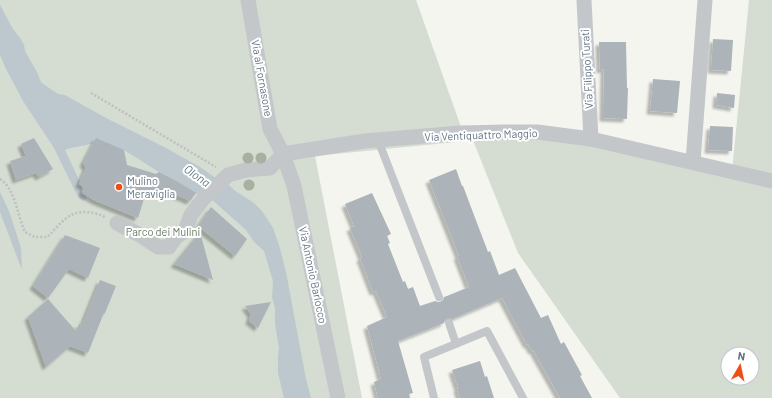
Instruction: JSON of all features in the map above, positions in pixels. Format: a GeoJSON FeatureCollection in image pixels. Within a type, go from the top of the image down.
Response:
{"type":"FeatureCollection","features":[{"type":"Feature","properties":{"kind":"street","name":"Via al Fornasone"},"geometry":{"type":"LineString","coordinates":[[248,0],[270,129],[283,154]]}},
{"type":"Feature","properties":{"kind":"street","name":"Via Filippo Turati"},"geometry":{"type":"LineString","coordinates":[[584,0],[591,139]]}},
{"type":"Feature","properties":{"kind":"street"},"geometry":{"type":"LineString","coordinates":[[693,162],[705,0]]}},
{"type":"Feature","properties":{"kind":"street","name":"Via Ventiquattro Maggio"},"geometry":{"type":"LineString","coordinates":[[283,154],[365,141],[460,134],[537,132],[591,139],[772,181]]}},
{"type":"Feature","properties":{"kind":"street"},"geometry":{"type":"LineString","coordinates":[[117,223],[158,247],[169,247],[176,237],[185,231],[191,214],[203,199],[228,175],[246,170],[270,168],[283,154]]}},
{"type":"Feature","properties":{"kind":"street","name":"Via Antonio Barlocco"},"geometry":{"type":"LineString","coordinates":[[283,154],[294,186],[338,398]]}},
{"type":"Feature","properties":{"kind":"lane"},"geometry":{"type":"LineString","coordinates":[[378,140],[438,297]]}},
{"type":"Feature","properties":{"kind":"lane"},"geometry":{"type":"LineString","coordinates":[[449,323],[456,344]]}},
{"type":"Feature","properties":{"kind":"lane"},"geometry":{"type":"LineString","coordinates":[[434,398],[424,357],[487,331],[524,398]]}},
{"type":"Feature","properties":{"kind":"path"},"geometry":{"type":"LineString","coordinates":[[91,93],[228,175]]}},
{"type":"Feature","properties":{"kind":"path"},"geometry":{"type":"LineString","coordinates":[[0,179],[4,182],[11,193],[25,232],[35,237],[47,237],[69,216],[79,212],[92,212],[117,223]]}},
{"type":"Feature","properties":{"kind":"green space","name":"Parco dei Mulini"},"geometry":{"type":"Polygon","coordinates":[[[0,0],[416,0],[466,141],[315,156],[362,398],[0,398],[0,0]]]}},
{"type":"Feature","properties":{"kind":"green space"},"geometry":{"type":"Polygon","coordinates":[[[749,0],[772,0],[772,398],[620,398],[518,253],[470,133],[537,132],[732,171],[749,0]]]}},
{"type":"Feature","properties":{"kind":"water","name":"Olona"},"geometry":{"type":"Polygon","coordinates":[[[0,5],[13,29],[24,45],[25,51],[42,83],[58,94],[65,95],[200,167],[217,179],[227,183],[234,190],[254,203],[262,211],[273,228],[279,245],[286,272],[306,379],[311,398],[284,398],[278,373],[279,348],[275,324],[275,308],[272,297],[273,281],[264,251],[254,242],[246,230],[209,197],[202,193],[196,194],[124,150],[96,143],[65,150],[80,182],[79,184],[81,185],[82,193],[87,196],[84,201],[80,199],[54,148],[23,101],[0,55],[0,5]]]}},
{"type":"Feature","properties":{"kind":"water"},"geometry":{"type":"Polygon","coordinates":[[[0,192],[9,211],[21,248],[22,270],[0,212],[0,192]]]}},
{"type":"Feature","properties":{"kind":"building"},"geometry":{"type":"Polygon","coordinates":[[[713,39],[733,40],[731,71],[711,70],[713,39]]]}},
{"type":"Feature","properties":{"kind":"building"},"geometry":{"type":"Polygon","coordinates":[[[599,42],[626,42],[628,88],[627,119],[603,118],[604,69],[600,70],[599,42]]]}},
{"type":"Feature","properties":{"kind":"building"},"geometry":{"type":"Polygon","coordinates":[[[653,79],[680,81],[677,113],[650,111],[653,79]]]}},
{"type":"Feature","properties":{"kind":"building"},"geometry":{"type":"Polygon","coordinates":[[[717,93],[735,95],[734,108],[716,105],[717,93]]]}},
{"type":"Feature","properties":{"kind":"building"},"geometry":{"type":"Polygon","coordinates":[[[710,126],[733,127],[732,151],[708,150],[710,126]]]}},
{"type":"Feature","properties":{"kind":"building"},"geometry":{"type":"Polygon","coordinates":[[[34,138],[53,169],[39,177],[36,173],[16,180],[10,161],[26,156],[21,144],[34,138]]]}},
{"type":"Feature","properties":{"kind":"building","name":"Mulino Meraviglia"},"geometry":{"type":"Polygon","coordinates":[[[96,138],[124,150],[127,165],[156,174],[159,172],[196,193],[190,201],[160,188],[158,193],[146,192],[138,218],[96,201],[82,193],[84,187],[79,184],[86,167],[83,163],[96,138]]]}},
{"type":"Feature","properties":{"kind":"building"},"geometry":{"type":"Polygon","coordinates":[[[456,169],[488,252],[490,251],[499,275],[515,268],[541,318],[548,315],[561,344],[564,342],[582,375],[580,376],[592,398],[560,398],[533,350],[532,351],[528,344],[527,345],[502,298],[452,319],[447,318],[444,323],[398,341],[413,393],[409,394],[410,398],[378,398],[374,382],[381,379],[367,326],[387,317],[376,291],[373,292],[360,258],[362,257],[350,228],[354,226],[345,204],[372,193],[391,234],[387,236],[390,243],[388,244],[403,282],[405,281],[408,289],[413,287],[420,306],[435,301],[441,302],[444,297],[469,287],[457,256],[459,256],[429,180],[456,169]]]}},
{"type":"Feature","properties":{"kind":"building"},"geometry":{"type":"Polygon","coordinates":[[[211,207],[247,239],[235,256],[198,226],[211,207]]]}},
{"type":"Feature","properties":{"kind":"building"},"geometry":{"type":"Polygon","coordinates":[[[200,232],[213,280],[174,264],[200,232]]]}},
{"type":"Feature","properties":{"kind":"building"},"geometry":{"type":"Polygon","coordinates":[[[65,235],[100,248],[88,278],[69,269],[48,298],[33,286],[65,235]]]}},
{"type":"Feature","properties":{"kind":"building"},"geometry":{"type":"Polygon","coordinates":[[[100,280],[116,286],[88,353],[70,346],[46,367],[28,317],[48,299],[76,331],[79,324],[82,325],[100,280]]]}},
{"type":"Feature","properties":{"kind":"building"},"geometry":{"type":"Polygon","coordinates":[[[271,302],[258,328],[249,321],[251,314],[245,306],[271,302]]]}},
{"type":"Feature","properties":{"kind":"building"},"geometry":{"type":"Polygon","coordinates":[[[480,361],[485,377],[487,376],[494,398],[460,398],[452,370],[480,361]]]}},
{"type":"Feature","properties":{"kind":"place","name":"Mulino Meraviglia"},"geometry":{"type":"Point","coordinates":[119,187]}}]}
